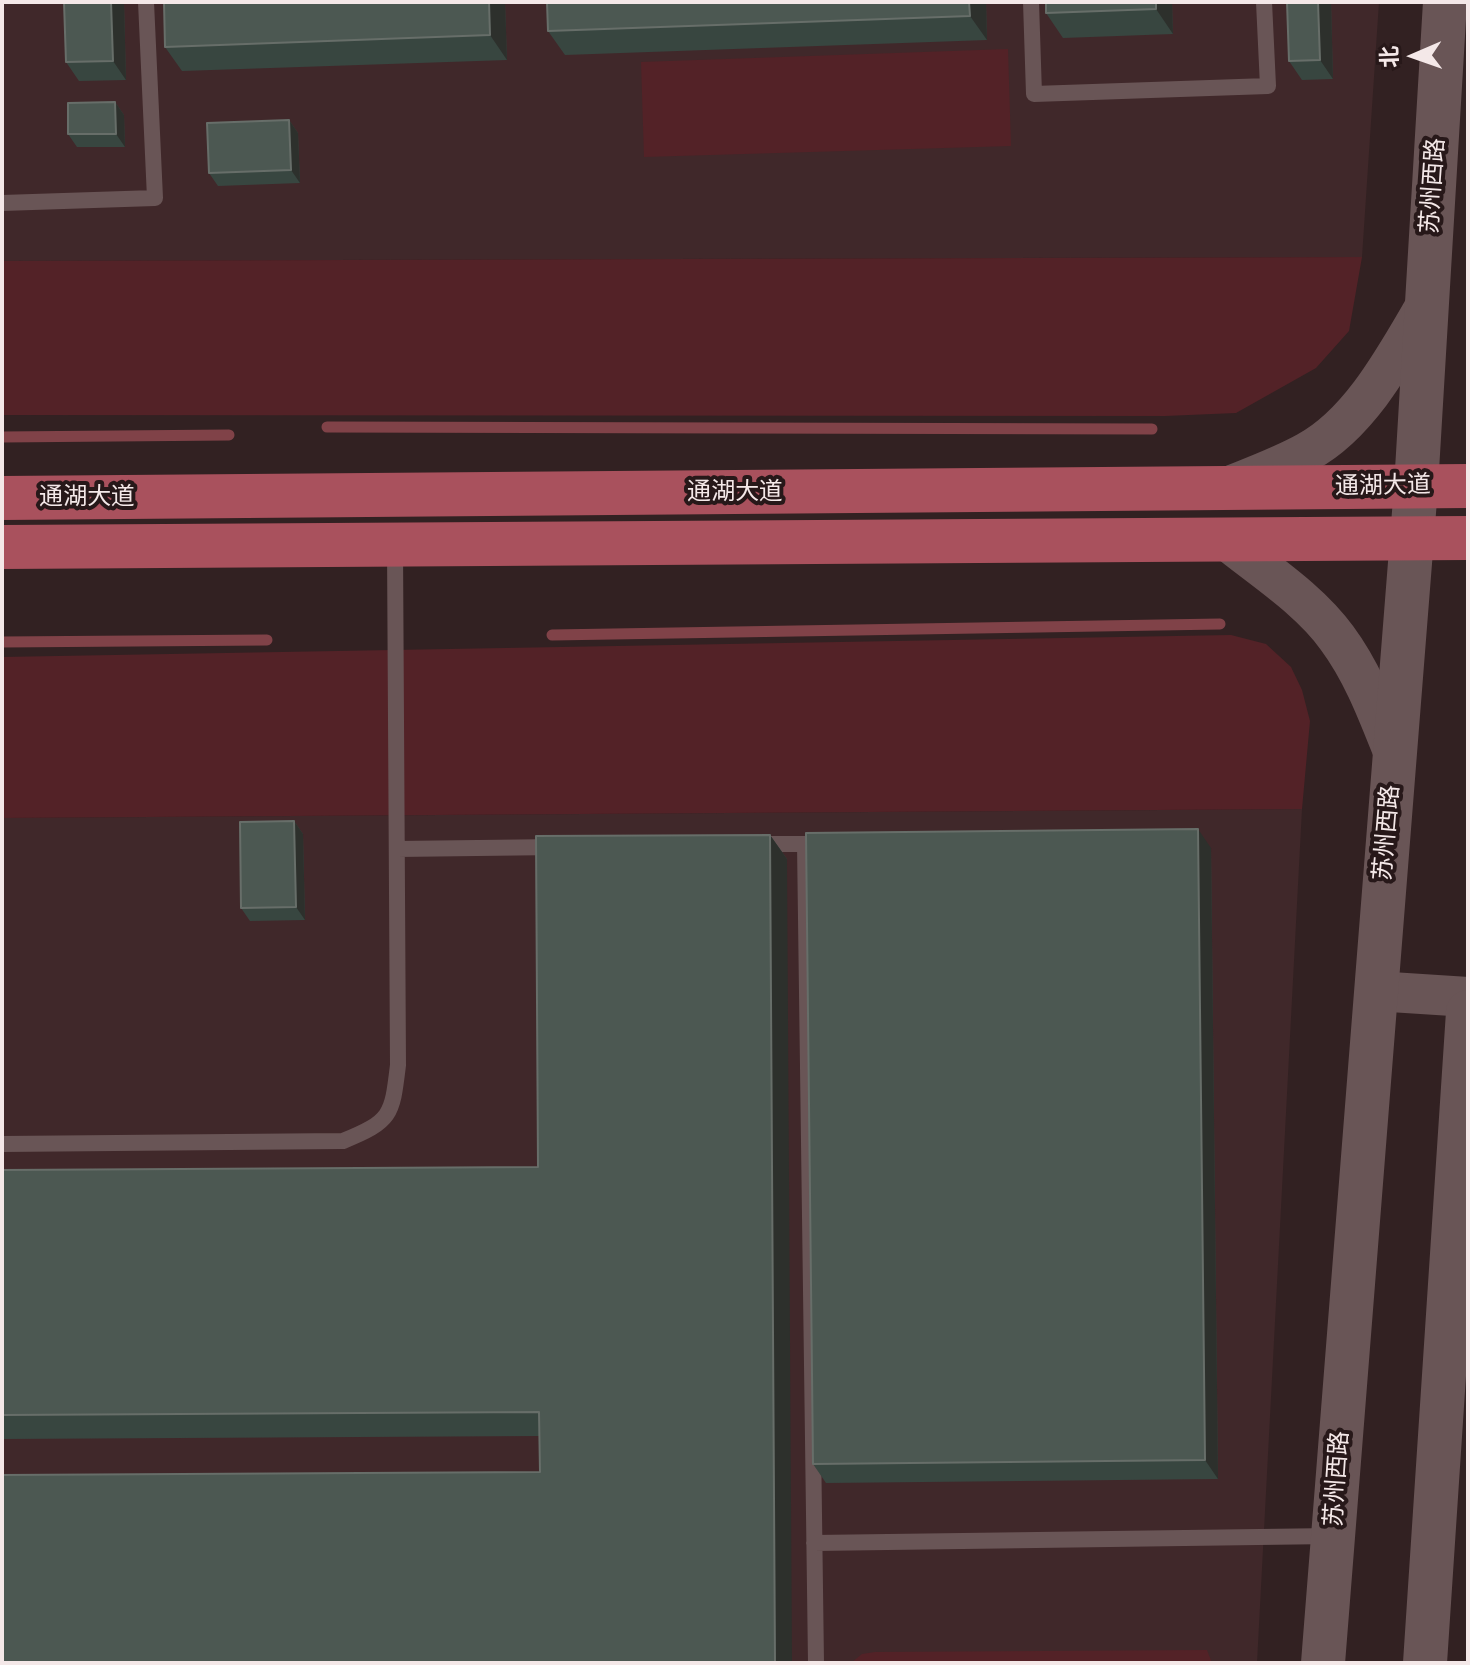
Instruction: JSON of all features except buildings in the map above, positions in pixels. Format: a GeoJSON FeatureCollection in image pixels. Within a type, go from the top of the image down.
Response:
{"type":"FeatureCollection","features":[{"type":"Feature","properties":{"kind":"main road","name":"苏州西路"},"geometry":{"type":"LineString","coordinates":[[1323,1663],[1416,487],[1445,2]]}},
{"type":"Feature","properties":{"kind":"main road","name":"通湖大道"},"geometry":{"type":"LineString","coordinates":[[2,498],[1468,486]]}},
{"type":"Feature","properties":{"kind":"main road","name":"通湖大道"},"geometry":{"type":"LineString","coordinates":[[2,547],[1468,538]]}},
{"type":"Feature","properties":{"kind":"main road"},"geometry":{"type":"LineString","coordinates":[[1425,1663],[1468,1012]]}},
{"type":"Feature","properties":{"kind":"street"},"geometry":{"type":"LineString","coordinates":[[1224,489],[1310,451],[1340,427],[1386,371],[1427,303]]}},
{"type":"Feature","properties":{"kind":"street"},"geometry":{"type":"LineString","coordinates":[[1226,540],[1309,608],[1337,637],[1367,689],[1394,754]]}},
{"type":"Feature","properties":{"kind":"street"},"geometry":{"type":"LineString","coordinates":[[1375,991],[1468,997]]}},
{"type":"Feature","properties":{"kind":"lane"},"geometry":{"type":"LineString","coordinates":[[2,203],[155,198],[146,2]]}},
{"type":"Feature","properties":{"kind":"lane"},"geometry":{"type":"LineString","coordinates":[[1031,2],[1034,94],[1268,86],[1264,2]]}},
{"type":"Feature","properties":{"kind":"lane"},"geometry":{"type":"LineString","coordinates":[[2,1144],[343,1141],[375,1128],[393,1106],[398,1065],[394,545]]}},
{"type":"Feature","properties":{"kind":"lane"},"geometry":{"type":"LineString","coordinates":[[742,845],[805,844],[816,1663]]}},
{"type":"Feature","properties":{"kind":"lane"},"geometry":{"type":"LineString","coordinates":[[397,849],[569,847]]}},
{"type":"Feature","properties":{"kind":"lane"},"geometry":{"type":"LineString","coordinates":[[814,1543],[1333,1536]]}},
{"type":"Feature","properties":{"kind":"shaded area"},"geometry":{"type":"Polygon","coordinates":[[[2,2],[1379,2],[1362,257],[2,261],[2,2]]]}},
{"type":"Feature","properties":{"kind":"shaded area"},"geometry":{"type":"Polygon","coordinates":[[[1008,49],[1011,146],[644,157],[641,62],[1008,49]]]}},
{"type":"Feature","properties":{"kind":"shaded area"},"geometry":{"type":"Polygon","coordinates":[[[1362,257],[1349,331],[1316,368],[1236,413],[1165,416],[2,415],[2,261],[1362,257]]]}},
{"type":"Feature","properties":{"kind":"shaded area"},"geometry":{"type":"Polygon","coordinates":[[[1231,635],[1266,644],[1291,667],[1302,690],[1310,721],[1302,809],[2,818],[2,657],[1231,635]]]}},
{"type":"Feature","properties":{"kind":"shaded area"},"geometry":{"type":"Polygon","coordinates":[[[1302,809],[1257,1663],[2,1663],[2,818],[1302,809]]]}},
{"type":"Feature","properties":{"kind":"shaded area"},"geometry":{"type":"Polygon","coordinates":[[[1207,1650],[1212,1663],[851,1663],[862,1654],[875,1652],[1207,1650]]]}},
{"type":"Feature","properties":{"kind":"waterway"},"geometry":{"type":"LineString","coordinates":[[327,427],[1152,429]]}},
{"type":"Feature","properties":{"kind":"waterway"},"geometry":{"type":"LineString","coordinates":[[2,437],[229,435]]}},
{"type":"Feature","properties":{"kind":"waterway"},"geometry":{"type":"LineString","coordinates":[[552,635],[1220,624]]}},
{"type":"Feature","properties":{"kind":"waterway"},"geometry":{"type":"LineString","coordinates":[[2,642],[267,640]]}}]}
